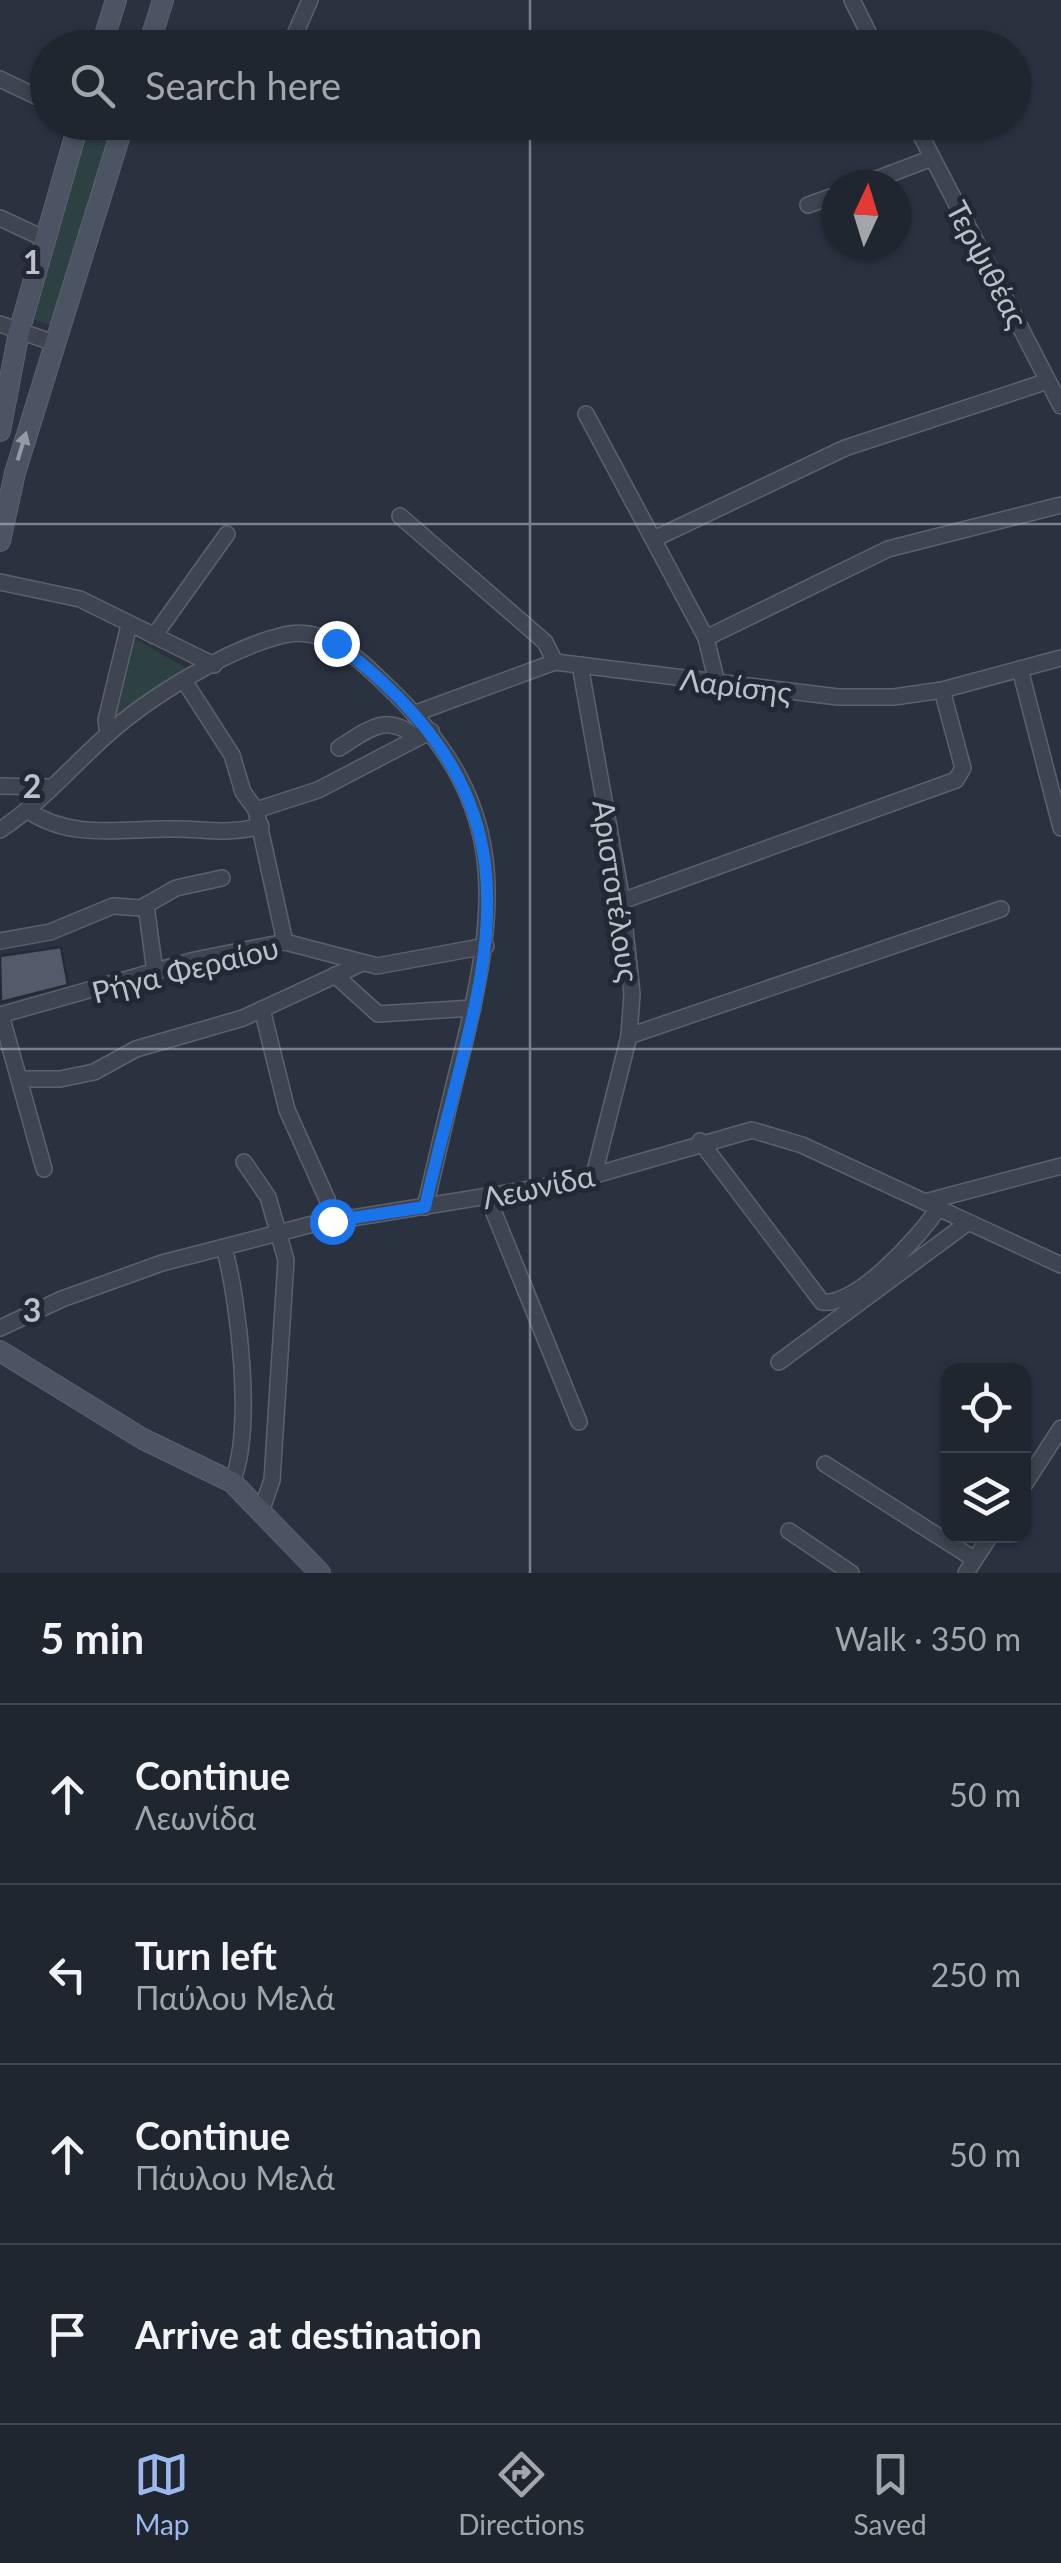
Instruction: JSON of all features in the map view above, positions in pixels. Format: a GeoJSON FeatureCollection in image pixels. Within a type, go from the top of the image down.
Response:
{"type":"FeatureCollection","features":[{"type":"Feature","properties":{"kind":"street"},"geometry":{"type":"LineString","coordinates":[[106,30],[116,0]]}},
{"type":"Feature","properties":{"kind":"street"},"geometry":{"type":"LineString","coordinates":[[154,30],[163,0]]}},
{"type":"Feature","properties":{"kind":"street"},"geometry":{"type":"LineString","coordinates":[[297,30],[310,0]]}},
{"type":"Feature","properties":{"kind":"street"},"geometry":{"type":"LineString","coordinates":[[852,0],[867,30]]}},
{"type":"Feature","properties":{"kind":"street"},"geometry":{"type":"LineString","coordinates":[[0,79],[30,93]]}},
{"type":"Feature","properties":{"kind":"street"},"geometry":{"type":"LineString","coordinates":[[0,431],[9,328],[45,239],[74,140]]}},
{"type":"Feature","properties":{"kind":"street"},"geometry":{"type":"LineString","coordinates":[[0,541],[14,473],[118,140]]}},
{"type":"Feature","properties":{"kind":"street","name":"Τερψιθέας"},"geometry":{"type":"LineString","coordinates":[[923,140],[1061,406]]}},
{"type":"Feature","properties":{"kind":"street"},"geometry":{"type":"LineString","coordinates":[[900,170],[932,158]]}},
{"type":"Feature","properties":{"kind":"street"},"geometry":{"type":"LineString","coordinates":[[808,206],[821,201]]}},
{"type":"Feature","properties":{"kind":"street"},"geometry":{"type":"LineString","coordinates":[[0,218],[45,239]]}},
{"type":"Feature","properties":{"kind":"street"},"geometry":{"type":"LineString","coordinates":[[9,328],[54,342]]}},
{"type":"Feature","properties":{"kind":"street"},"geometry":{"type":"LineString","coordinates":[[656,538],[846,448],[1048,382]]}},
{"type":"Feature","properties":{"kind":"street"},"geometry":{"type":"LineString","coordinates":[[586,414],[656,538],[706,638],[718,683]]}},
{"type":"Feature","properties":{"kind":"street"},"geometry":{"type":"LineString","coordinates":[[706,638],[888,549],[1061,504]]}},
{"type":"Feature","properties":{"kind":"street"},"geometry":{"type":"LineString","coordinates":[[400,516],[546,642],[556,662]]}},
{"type":"Feature","properties":{"kind":"street"},"geometry":{"type":"LineString","coordinates":[[154,636],[228,534]]}},
{"type":"Feature","properties":{"kind":"street"},"geometry":{"type":"LineString","coordinates":[[0,582],[58,591],[214,665]]}},
{"type":"Feature","properties":{"kind":"street"},"geometry":{"type":"LineString","coordinates":[[108,734],[112,692],[129,625]]}},
{"type":"Feature","properties":{"kind":"street"},"geometry":{"type":"LineString","coordinates":[[0,830],[54,787],[108,734],[214,665],[288,634],[322,636],[370,669],[416,714],[423,734],[455,768],[480,829],[488,862],[486,946],[425,1207]]}},
{"type":"Feature","properties":{"kind":"street","name":"Λαρίσης"},"geometry":{"type":"LineString","coordinates":[[416,714],[556,662],[838,697],[894,697],[942,690],[1061,658]]}},
{"type":"Feature","properties":{"kind":"street","name":"Αριστοτέλους"},"geometry":{"type":"LineString","coordinates":[[580,665],[632,977],[629,1036],[594,1175]]}},
{"type":"Feature","properties":{"kind":"street"},"geometry":{"type":"LineString","coordinates":[[1020,669],[1061,828]]}},
{"type":"Feature","properties":{"kind":"street"},"geometry":{"type":"LineString","coordinates":[[184,682],[232,755],[244,792],[256,810],[286,942]]}},
{"type":"Feature","properties":{"kind":"street"},"geometry":{"type":"LineString","coordinates":[[622,901],[956,780],[964,768],[942,690]]}},
{"type":"Feature","properties":{"kind":"street"},"geometry":{"type":"LineString","coordinates":[[339,748],[383,722],[423,734]]}},
{"type":"Feature","properties":{"kind":"street"},"geometry":{"type":"LineString","coordinates":[[256,810],[318,790],[423,734]]}},
{"type":"Feature","properties":{"kind":"street"},"geometry":{"type":"LineString","coordinates":[[0,786],[28,790],[54,787]]}},
{"type":"Feature","properties":{"kind":"street"},"geometry":{"type":"LineString","coordinates":[[28,810],[59,827],[87,831],[177,829],[218,834],[261,826]]}},
{"type":"Feature","properties":{"kind":"street"},"geometry":{"type":"LineString","coordinates":[[0,941],[50,932],[113,906],[146,906],[188,883],[222,878]]}},
{"type":"Feature","properties":{"kind":"street"},"geometry":{"type":"LineString","coordinates":[[146,906],[155,972]]}},
{"type":"Feature","properties":{"kind":"street"},"geometry":{"type":"LineString","coordinates":[[629,1036],[1001,909]]}},
{"type":"Feature","properties":{"kind":"street","name":"Ρήγα Φεραίου"},"geometry":{"type":"LineString","coordinates":[[0,1015],[155,972],[286,942],[360,964],[408,962],[486,946]]}},
{"type":"Feature","properties":{"kind":"street"},"geometry":{"type":"LineString","coordinates":[[20,1079],[84,1074],[136,1049],[262,1009],[360,964]]}},
{"type":"Feature","properties":{"kind":"street"},"geometry":{"type":"LineString","coordinates":[[336,975],[378,1014],[472,1008]]}},
{"type":"Feature","properties":{"kind":"street"},"geometry":{"type":"LineString","coordinates":[[262,1009],[287,1110],[327,1199],[332,1221]]}},
{"type":"Feature","properties":{"kind":"street"},"geometry":{"type":"LineString","coordinates":[[0,1015],[44,1169]]}},
{"type":"Feature","properties":{"kind":"street","name":"Λεωνίδα"},"geometry":{"type":"LineString","coordinates":[[0,1328],[108,1281],[280,1232],[488,1198],[594,1175],[743,1131],[772,1134],[1061,1265]]}},
{"type":"Feature","properties":{"kind":"street"},"geometry":{"type":"LineString","coordinates":[[700,1142],[822,1302],[835,1302],[852,1292],[908,1248],[931,1206],[1061,1166]]}},
{"type":"Feature","properties":{"kind":"street"},"geometry":{"type":"LineString","coordinates":[[244,1162],[268,1197],[280,1232],[286,1277],[272,1480],[262,1509]]}},
{"type":"Feature","properties":{"kind":"street"},"geometry":{"type":"LineString","coordinates":[[488,1198],[579,1422]]}},
{"type":"Feature","properties":{"kind":"street"},"geometry":{"type":"LineString","coordinates":[[779,1362],[966,1224]]}},
{"type":"Feature","properties":{"kind":"street"},"geometry":{"type":"LineString","coordinates":[[224,1247],[237,1311],[241,1389],[240,1456],[232,1482]]}},
{"type":"Feature","properties":{"kind":"street"},"geometry":{"type":"LineString","coordinates":[[0,1351],[143,1439],[232,1482],[320,1573]]}},
{"type":"Feature","properties":{"kind":"street"},"geometry":{"type":"LineString","coordinates":[[1031,1473],[1061,1428]]}},
{"type":"Feature","properties":{"kind":"street"},"geometry":{"type":"LineString","coordinates":[[825,1464],[970,1566],[985,1543]]}},
{"type":"Feature","properties":{"kind":"street"},"geometry":{"type":"LineString","coordinates":[[789,1530],[851,1573]]}},
{"type":"Feature","properties":{"kind":"shaded area"},"geometry":{"type":"Polygon","coordinates":[[[85,140],[108,140],[51,325],[34,320],[85,140]]]}},
{"type":"Feature","properties":{"kind":"shaded area"},"geometry":{"type":"Polygon","coordinates":[[[132,637],[186,668],[115,717],[112,714],[132,637]]]}},
{"type":"Feature","properties":{"kind":"building"},"geometry":{"type":"Polygon","coordinates":[[[61,947],[68,985],[1,1002],[0,956],[61,947]]]}},
{"type":"Feature","properties":{"kind":"route"},"geometry":{"type":"LineString","coordinates":[[332,1221],[425,1207],[481,976],[490,908],[488,862],[480,829],[455,768],[416,714],[370,669],[336,643]]}}]}
